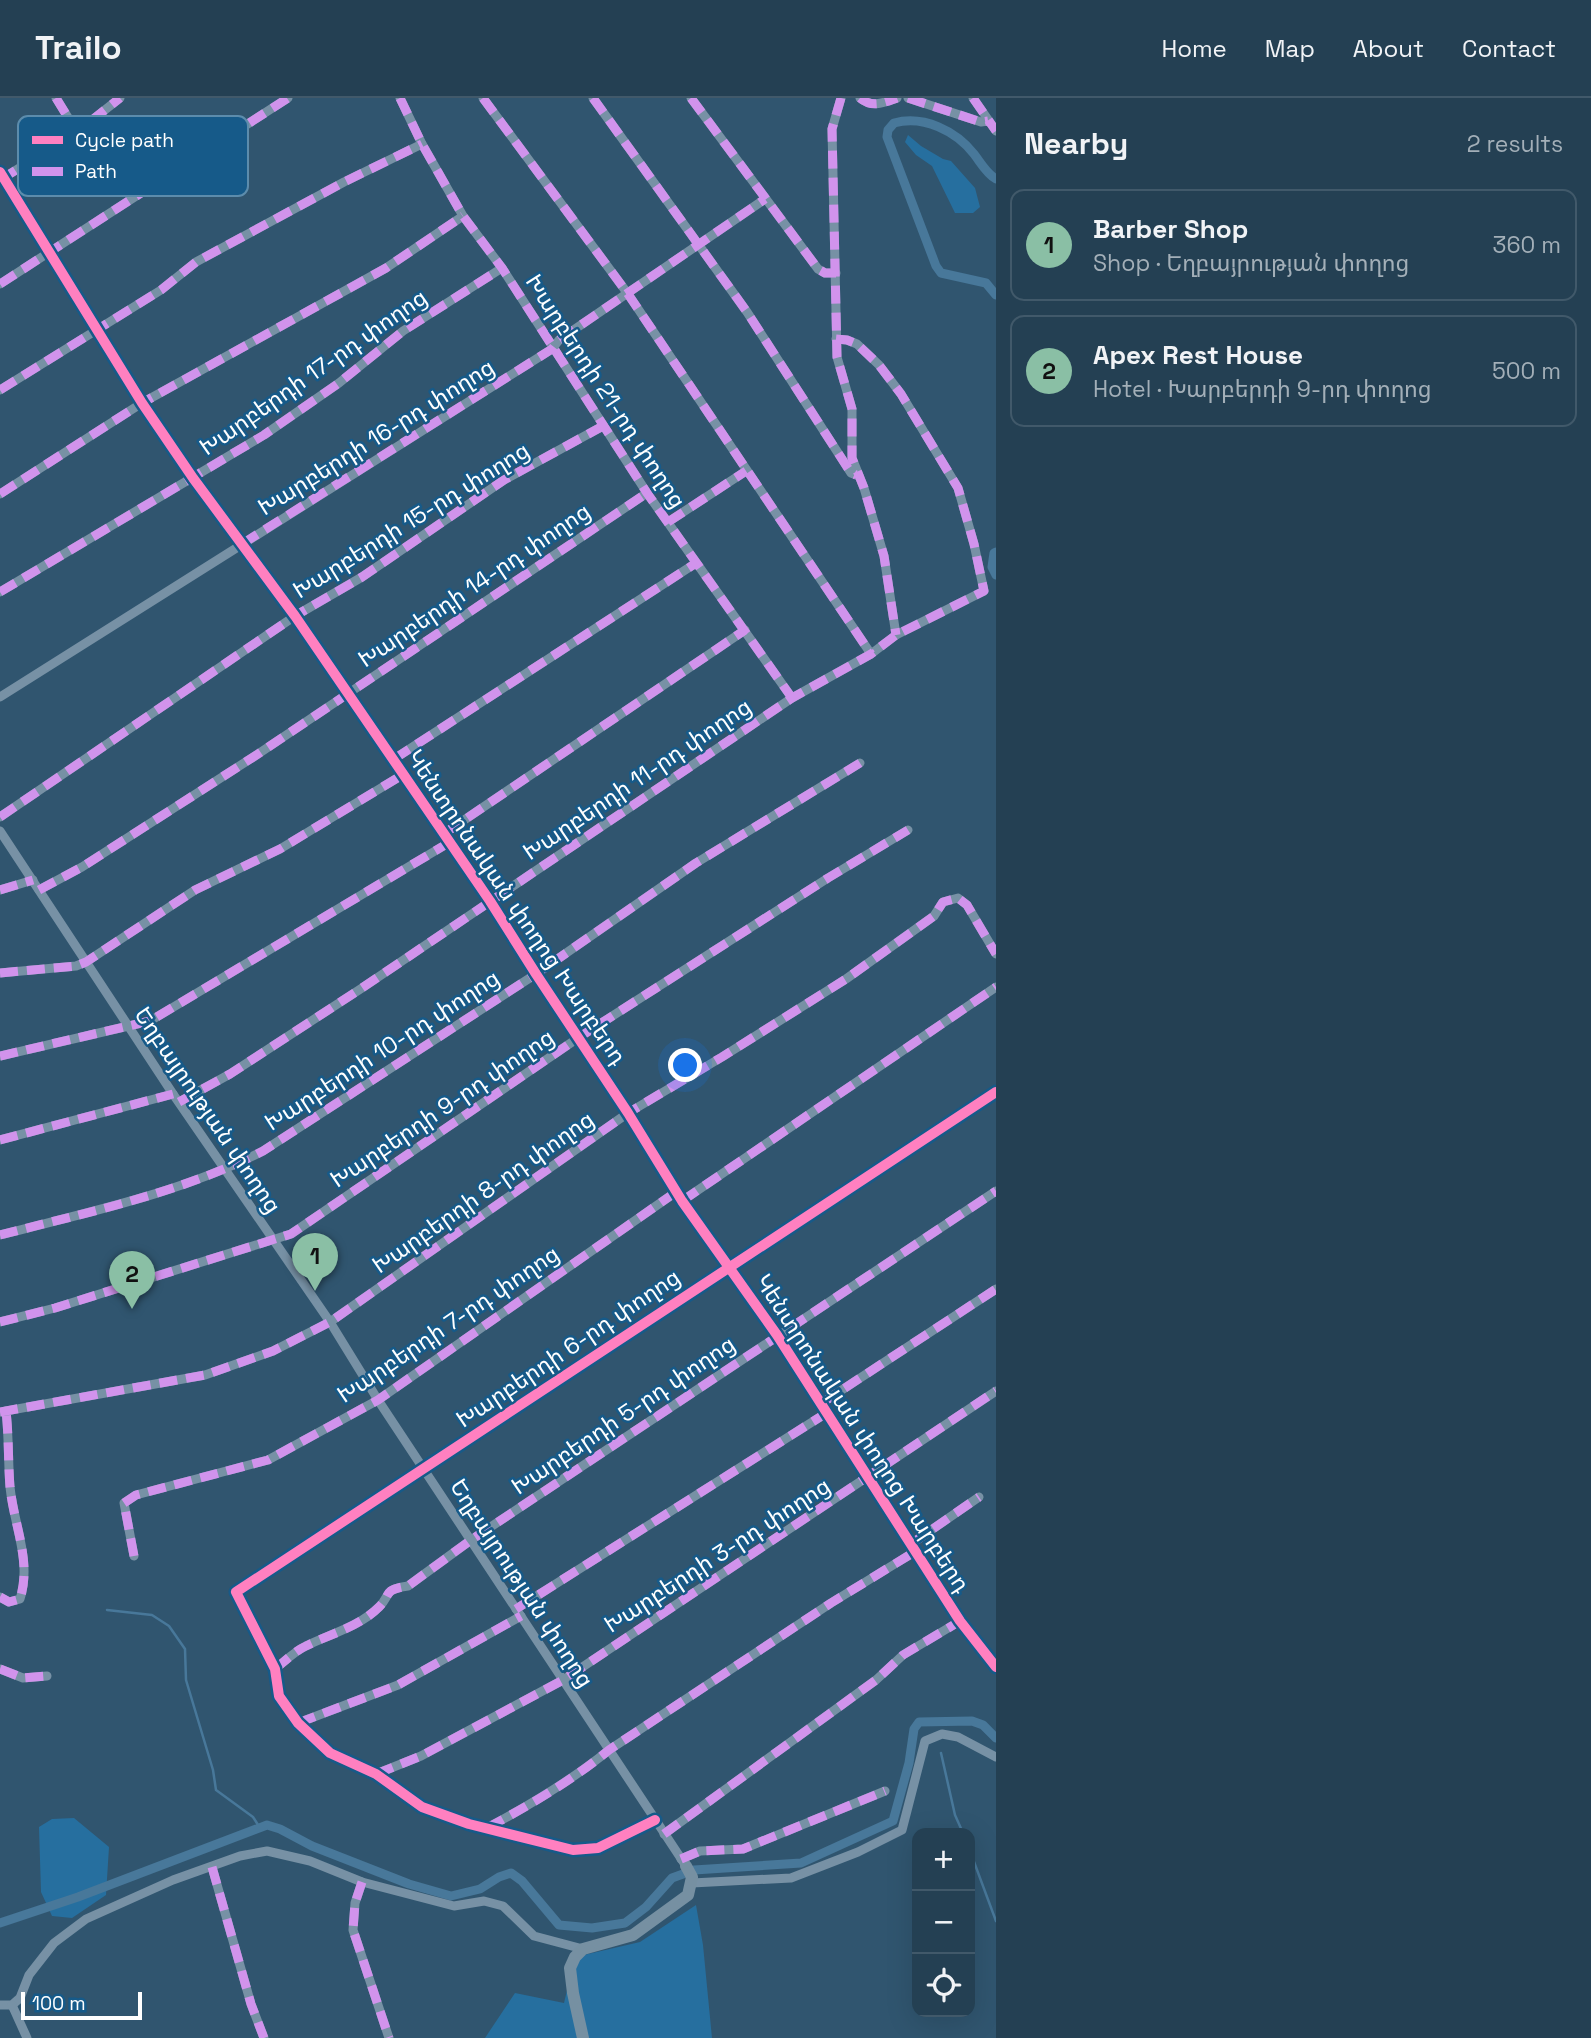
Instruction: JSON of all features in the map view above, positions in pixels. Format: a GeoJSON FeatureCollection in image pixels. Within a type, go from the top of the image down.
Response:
{"type":"FeatureCollection","features":[{"type":"Feature","properties":{"kind":"main road"},"geometry":{"type":"LineString","coordinates":[[583,2038],[570,1968],[575,1957],[583,1949],[633,1935],[688,1895],[688,1871]]}},
{"type":"Feature","properties":{"kind":"street"},"geometry":{"type":"LineString","coordinates":[[56,98],[67,116]]}},
{"type":"Feature","properties":{"kind":"street"},"geometry":{"type":"LineString","coordinates":[[97,116],[120,98]]}},
{"type":"Feature","properties":{"kind":"street"},"geometry":{"type":"LineString","coordinates":[[248,122],[288,98]]}},
{"type":"Feature","properties":{"kind":"street","name":"Խարբերդի 21-րդ փողոց"},"geometry":{"type":"LineString","coordinates":[[400,98],[422,144],[463,216],[502,268],[647,493],[792,698]]}},
{"type":"Feature","properties":{"kind":"street"},"geometry":{"type":"LineString","coordinates":[[483,98],[628,294],[871,654]]}},
{"type":"Feature","properties":{"kind":"street"},"geometry":{"type":"LineString","coordinates":[[593,98],[747,313],[851,473],[859,476]]}},
{"type":"Feature","properties":{"kind":"street"},"geometry":{"type":"LineString","coordinates":[[691,98],[817,269],[825,273],[836,273]]}},
{"type":"Feature","properties":{"kind":"street"},"geometry":{"type":"LineString","coordinates":[[841,98],[832,130],[837,357],[852,409],[852,458],[884,556],[896,635]]}},
{"type":"Feature","properties":{"kind":"street"},"geometry":{"type":"LineString","coordinates":[[860,98],[864,102],[878,105],[897,98]]}},
{"type":"Feature","properties":{"kind":"street"},"geometry":{"type":"LineString","coordinates":[[908,98],[981,122],[988,121]]}},
{"type":"Feature","properties":{"kind":"street"},"geometry":{"type":"LineString","coordinates":[[973,98],[996,131]]}},
{"type":"Feature","properties":{"kind":"street"},"geometry":{"type":"LineString","coordinates":[[0,390],[161,290],[196,262],[344,182],[422,144]]}},
{"type":"Feature","properties":{"kind":"street"},"geometry":{"type":"LineString","coordinates":[[1,176],[18,166]]}},
{"type":"Feature","properties":{"kind":"street","name":"Կենտրոնական փողոց Խարբերդ"},"geometry":{"type":"LineString","coordinates":[[1,176],[142,402],[193,478],[295,616],[491,901],[676,1192],[777,1335],[960,1621],[996,1667]]}},
{"type":"Feature","properties":{"kind":"street"},"geometry":{"type":"LineString","coordinates":[[0,284],[136,196]]}},
{"type":"Feature","properties":{"kind":"street","name":"Խարբերդի 16-րդ փողոց"},"geometry":{"type":"LineString","coordinates":[[0,697],[552,349],[559,340],[765,199]]}},
{"type":"Feature","properties":{"kind":"street"},"geometry":{"type":"LineString","coordinates":[[0,494],[142,402],[386,268],[463,216]]}},
{"type":"Feature","properties":{"kind":"street","name":"Խարբերդի 17-րդ փողոց"},"geometry":{"type":"LineString","coordinates":[[0,592],[264,435],[339,383],[403,331],[502,268]]}},
{"type":"Feature","properties":{"kind":"street","name":"Խարբերդի 11-րդ փողոց"},"geometry":{"type":"LineString","coordinates":[[0,1140],[176,1098],[230,1074],[792,698],[871,654],[896,635],[984,592],[958,488],[901,394],[879,365],[857,344],[836,339]]}},
{"type":"Feature","properties":{"kind":"street","name":"Խարբերդի 15-րդ փողոց"},"geometry":{"type":"LineString","coordinates":[[0,817],[295,616],[362,578],[505,480],[603,426]]}},
{"type":"Feature","properties":{"kind":"street"},"geometry":{"type":"LineString","coordinates":[[668,522],[746,471]]}},
{"type":"Feature","properties":{"kind":"street","name":"Խարբերդի 14-րդ փողոց"},"geometry":{"type":"LineString","coordinates":[[39,890],[82,867],[258,754],[647,493]]}},
{"type":"Feature","properties":{"kind":"street"},"geometry":{"type":"LineString","coordinates":[[394,759],[696,563]]}},
{"type":"Feature","properties":{"kind":"street"},"geometry":{"type":"LineString","coordinates":[[0,1056],[150,1021],[448,838],[746,630]]}},
{"type":"Feature","properties":{"kind":"street","name":"Խարբերդի 10-րդ փողոց"},"geometry":{"type":"LineString","coordinates":[[0,1235],[120,1203],[225,1170],[263,1151],[536,974],[696,863],[860,763]]}},
{"type":"Feature","properties":{"kind":"street"},"geometry":{"type":"LineString","coordinates":[[0,974],[76,966],[86,962],[195,890],[280,849],[404,774]]}},
{"type":"Feature","properties":{"kind":"street","name":"Խարբերդի 9-րդ փողոց"},"geometry":{"type":"LineString","coordinates":[[0,1322],[55,1308],[292,1234],[578,1038],[828,877],[908,830]]}},
{"type":"Feature","properties":{"kind":"street","name":"Եղբայրության փողոց"},"geometry":{"type":"LineString","coordinates":[[0,831],[272,1241],[330,1322],[378,1400],[688,1871]]}},
{"type":"Feature","properties":{"kind":"street"},"geometry":{"type":"LineString","coordinates":[[0,890],[33,880]]}},
{"type":"Feature","properties":{"kind":"street","name":"Խարբերդի 8-րդ փողոց"},"geometry":{"type":"LineString","coordinates":[[3,1412],[205,1375],[273,1350],[330,1322],[628,1113],[846,979],[934,915],[943,902],[958,898],[967,905],[996,954]]}},
{"type":"Feature","properties":{"kind":"street"},"geometry":{"type":"LineString","coordinates":[[682,1201],[996,988]]}},
{"type":"Feature","properties":{"kind":"street","name":"Խարբերդի 6-րդ փողոց"},"geometry":{"type":"LineString","coordinates":[[275,1669],[236,1592],[424,1470],[729,1265],[996,1092]]}},
{"type":"Feature","properties":{"kind":"street","name":"Խարբերդի 5-րդ փողոց"},"geometry":{"type":"LineString","coordinates":[[275,1669],[303,1647],[345,1629],[371,1612],[380,1606],[387,1593],[397,1587],[408,1586],[471,1540],[996,1191]]}},
{"type":"Feature","properties":{"kind":"street","name":"Խարբերդի 7-րդ փողոց"},"geometry":{"type":"LineString","coordinates":[[134,1556],[124,1503],[136,1495],[268,1460],[378,1400],[676,1192]]}},
{"type":"Feature","properties":{"kind":"street"},"geometry":{"type":"LineString","coordinates":[[298,1723],[398,1685],[518,1612],[825,1408],[996,1289]]}},
{"type":"Feature","properties":{"kind":"street","name":"Խարբերդի 3-րդ փողոց"},"geometry":{"type":"LineString","coordinates":[[376,1774],[421,1756],[563,1680],[996,1391]]}},
{"type":"Feature","properties":{"kind":"street"},"geometry":{"type":"LineString","coordinates":[[0,1597],[9,1602],[20,1599],[25,1583],[25,1562],[14,1522],[3,1412]]}},
{"type":"Feature","properties":{"kind":"street"},"geometry":{"type":"LineString","coordinates":[[487,1828],[535,1803],[583,1771],[609,1750],[914,1548],[979,1497]]}},
{"type":"Feature","properties":{"kind":"street"},"geometry":{"type":"LineString","coordinates":[[664,1834],[876,1680],[903,1655],[960,1621]]}},
{"type":"Feature","properties":{"kind":"street"},"geometry":{"type":"LineString","coordinates":[[0,1669],[23,1678],[47,1676]]}},
{"type":"Feature","properties":{"kind":"street"},"geometry":{"type":"LineString","coordinates":[[275,1669],[279,1696],[298,1723],[330,1753],[376,1774],[422,1807],[469,1824],[573,1850],[598,1848],[655,1819]]}},
{"type":"Feature","properties":{"kind":"street"},"geometry":{"type":"LineString","coordinates":[[885,1791],[743,1849],[700,1851],[688,1871],[791,1878],[858,1852],[902,1830],[925,1741],[942,1734],[958,1737],[996,1757]]}},
{"type":"Feature","properties":{"kind":"street"},"geometry":{"type":"LineString","coordinates":[[0,2004],[12,2005],[20,1998],[29,1975],[54,1944],[86,1919],[114,1904],[173,1880],[240,1856],[267,1851],[310,1860],[362,1882],[454,1906],[484,1901],[503,1906],[534,1936],[583,1949]]}},
{"type":"Feature","properties":{"kind":"street"},"geometry":{"type":"LineString","coordinates":[[212,1867],[251,2004],[264,2038]]}},
{"type":"Feature","properties":{"kind":"street"},"geometry":{"type":"LineString","coordinates":[[362,1882],[355,1903],[353,1930],[389,2038]]}},
{"type":"Feature","properties":{"kind":"street"},"geometry":{"type":"LineString","coordinates":[[12,2005],[24,2035]]}},
{"type":"Feature","properties":{"kind":"shaded area"},"geometry":{"type":"Polygon","coordinates":[[[908,135],[921,146],[951,161],[975,188],[980,207],[973,213],[955,213],[932,166],[916,155],[905,142],[908,135]]]}},
{"type":"Feature","properties":{"kind":"shaded area"},"geometry":{"type":"Polygon","coordinates":[[[74,1818],[109,1847],[106,1895],[72,1918],[52,1916],[41,1892],[39,1827],[52,1819],[74,1818]]]}},
{"type":"Feature","properties":{"kind":"shaded area"},"geometry":{"type":"Polygon","coordinates":[[[696,1905],[703,1945],[712,2038],[485,2038],[515,1993],[564,2003],[575,1957],[640,1942],[696,1905]]]}},
{"type":"Feature","properties":{"kind":"waterway"},"geometry":{"type":"LineString","coordinates":[[996,179],[986,171],[967,146],[939,127],[905,121],[894,123],[888,130],[887,137],[936,266],[941,273],[986,283],[996,295]]}},
{"type":"Feature","properties":{"kind":"waterway"},"geometry":{"type":"LineString","coordinates":[[996,552],[992,567],[996,575]]}},
{"type":"Feature","properties":{"kind":"waterway"},"geometry":{"type":"LineString","coordinates":[[107,1610],[152,1615],[169,1626],[185,1649],[186,1680],[213,1770],[216,1790],[253,1817],[260,1828]]}},
{"type":"Feature","properties":{"kind":"waterway"},"geometry":{"type":"LineString","coordinates":[[0,1923],[78,1897],[267,1825],[312,1846],[409,1884],[451,1896],[480,1889],[511,1873],[522,1881],[559,1925],[592,1928],[625,1923],[646,1907],[672,1878],[694,1870],[801,1863],[893,1821],[909,1763],[914,1729],[919,1722],[972,1721],[983,1725],[996,1738]]}},
{"type":"Feature","properties":{"kind":"waterway"},"geometry":{"type":"LineString","coordinates":[[941,1753],[955,1815],[961,1828]]}},
{"type":"Feature","properties":{"kind":"waterway"},"geometry":{"type":"LineString","coordinates":[[975,1864],[996,1921]]}},
{"type":"Feature","properties":{"kind":"marked path"},"geometry":{"type":"LineString","coordinates":[[56,98],[67,116]]}},
{"type":"Feature","properties":{"kind":"marked path"},"geometry":{"type":"LineString","coordinates":[[97,116],[120,98]]}},
{"type":"Feature","properties":{"kind":"marked path"},"geometry":{"type":"LineString","coordinates":[[248,124],[288,98]]}},
{"type":"Feature","properties":{"kind":"marked path"},"geometry":{"type":"LineString","coordinates":[[400,98],[422,144],[463,216],[502,268],[647,493],[792,698]]}},
{"type":"Feature","properties":{"kind":"marked path"},"geometry":{"type":"LineString","coordinates":[[483,98],[628,294],[871,654]]}},
{"type":"Feature","properties":{"kind":"marked path"},"geometry":{"type":"LineString","coordinates":[[593,98],[747,312],[851,473],[856,475]]}},
{"type":"Feature","properties":{"kind":"marked path"},"geometry":{"type":"LineString","coordinates":[[691,98],[818,269],[825,273],[836,273]]}},
{"type":"Feature","properties":{"kind":"marked path"},"geometry":{"type":"LineString","coordinates":[[841,98],[832,129],[837,357],[852,409],[852,458],[884,556],[896,635]]}},
{"type":"Feature","properties":{"kind":"marked path"},"geometry":{"type":"LineString","coordinates":[[860,98],[873,104],[897,98]]}},
{"type":"Feature","properties":{"kind":"marked path"},"geometry":{"type":"LineString","coordinates":[[908,98],[981,122],[988,121]]}},
{"type":"Feature","properties":{"kind":"marked path"},"geometry":{"type":"LineString","coordinates":[[973,98],[996,131]]}},
{"type":"Feature","properties":{"kind":"marked path"},"geometry":{"type":"LineString","coordinates":[[0,390],[161,290],[196,262],[344,182],[422,144]]}},
{"type":"Feature","properties":{"kind":"marked path"},"geometry":{"type":"LineString","coordinates":[[0,180],[18,169]]}},
{"type":"Feature","properties":{"kind":"marked path"},"geometry":{"type":"LineString","coordinates":[[0,284],[136,196]]}},
{"type":"Feature","properties":{"kind":"marked path"},"geometry":{"type":"LineString","coordinates":[[242,544],[552,349],[559,340],[765,199]]}},
{"type":"Feature","properties":{"kind":"marked path"},"geometry":{"type":"LineString","coordinates":[[0,494],[142,403],[386,268],[463,216]]}},
{"type":"Feature","properties":{"kind":"marked path"},"geometry":{"type":"LineString","coordinates":[[0,592],[264,435],[339,383],[403,331],[502,268]]}},
{"type":"Feature","properties":{"kind":"marked path"},"geometry":{"type":"LineString","coordinates":[[179,1102],[230,1074],[362,988],[792,698],[871,654],[896,635],[984,591],[958,488],[901,394],[879,365],[857,344],[836,339]]}},
{"type":"Feature","properties":{"kind":"marked path"},"geometry":{"type":"LineString","coordinates":[[0,817],[295,616],[362,577],[504,480],[603,426]]}},
{"type":"Feature","properties":{"kind":"marked path"},"geometry":{"type":"LineString","coordinates":[[668,522],[746,471]]}},
{"type":"Feature","properties":{"kind":"marked path"},"geometry":{"type":"LineString","coordinates":[[39,890],[82,867],[258,754],[647,493]]}},
{"type":"Feature","properties":{"kind":"marked path"},"geometry":{"type":"LineString","coordinates":[[394,759],[696,563]]}},
{"type":"Feature","properties":{"kind":"marked path"},"geometry":{"type":"LineString","coordinates":[[445,833],[745,630]]}},
{"type":"Feature","properties":{"kind":"marked path"},"geometry":{"type":"LineString","coordinates":[[0,1235],[167,1190],[200,1179],[263,1151],[536,974],[696,863],[860,763]]}},
{"type":"Feature","properties":{"kind":"marked path"},"geometry":{"type":"LineString","coordinates":[[0,973],[76,966],[86,962],[195,890],[280,849],[404,774]]}},
{"type":"Feature","properties":{"kind":"marked path"},"geometry":{"type":"LineString","coordinates":[[0,1322],[55,1308],[291,1234],[578,1038],[908,830]]}},
{"type":"Feature","properties":{"kind":"marked path"},"geometry":{"type":"LineString","coordinates":[[0,1056],[150,1021],[450,842]]}},
{"type":"Feature","properties":{"kind":"marked path"},"geometry":{"type":"LineString","coordinates":[[0,890],[33,880]]}},
{"type":"Feature","properties":{"kind":"marked path"},"geometry":{"type":"LineString","coordinates":[[0,1412],[205,1375],[273,1351],[330,1322],[628,1113],[846,979],[934,916],[943,902],[958,898],[967,905],[996,954]]}},
{"type":"Feature","properties":{"kind":"marked path"},"geometry":{"type":"LineString","coordinates":[[682,1201],[996,987]]}},
{"type":"Feature","properties":{"kind":"marked path"},"geometry":{"type":"LineString","coordinates":[[0,1140],[173,1094]]}},
{"type":"Feature","properties":{"kind":"marked path"},"geometry":{"type":"LineString","coordinates":[[275,1669],[302,1648],[363,1620],[379,1607],[391,1591],[408,1586],[471,1540],[996,1191]]}},
{"type":"Feature","properties":{"kind":"marked path"},"geometry":{"type":"LineString","coordinates":[[134,1556],[124,1503],[136,1495],[268,1460],[378,1400],[676,1192]]}},
{"type":"Feature","properties":{"kind":"marked path"},"geometry":{"type":"LineString","coordinates":[[822,1403],[996,1289]]}},
{"type":"Feature","properties":{"kind":"marked path"},"geometry":{"type":"LineString","coordinates":[[376,1774],[421,1756],[563,1680],[996,1391]]}},
{"type":"Feature","properties":{"kind":"marked path"},"geometry":{"type":"LineString","coordinates":[[0,1597],[9,1602],[20,1599],[24,1571],[10,1487],[6,1411]]}},
{"type":"Feature","properties":{"kind":"marked path"},"geometry":{"type":"LineString","coordinates":[[516,1609],[828,1412]]}},
{"type":"Feature","properties":{"kind":"marked path"},"geometry":{"type":"LineString","coordinates":[[911,1544],[979,1497]]}},
{"type":"Feature","properties":{"kind":"marked path"},"geometry":{"type":"LineString","coordinates":[[487,1828],[565,1782],[831,1603],[916,1551]]}},
{"type":"Feature","properties":{"kind":"marked path"},"geometry":{"type":"LineString","coordinates":[[298,1723],[398,1685],[521,1616]]}},
{"type":"Feature","properties":{"kind":"marked path"},"geometry":{"type":"LineString","coordinates":[[664,1834],[876,1680],[903,1655],[960,1621]]}},
{"type":"Feature","properties":{"kind":"marked path"},"geometry":{"type":"LineString","coordinates":[[0,1669],[23,1678],[47,1676]]}},
{"type":"Feature","properties":{"kind":"marked path"},"geometry":{"type":"LineString","coordinates":[[681,1859],[700,1851],[743,1849],[885,1791]]}},
{"type":"Feature","properties":{"kind":"marked path"},"geometry":{"type":"LineString","coordinates":[[212,1867],[251,2004],[264,2038]]}},
{"type":"Feature","properties":{"kind":"marked path"},"geometry":{"type":"LineString","coordinates":[[362,1882],[355,1903],[353,1930],[389,2038]]}},
{"type":"Feature","properties":{"kind":"cycle path"},"geometry":{"type":"LineString","coordinates":[[0,172],[142,403],[193,478],[295,616],[490,901],[682,1201],[777,1335],[960,1621],[996,1667]]}},
{"type":"Feature","properties":{"kind":"cycle path"},"geometry":{"type":"LineString","coordinates":[[655,1820],[598,1848],[573,1850],[469,1824],[422,1807],[376,1774],[330,1753],[298,1723],[279,1696],[275,1669],[236,1592],[996,1092]]}},
{"type":"Feature","properties":{"kind":"place","name":"Barber Shop"},"geometry":{"type":"Point","coordinates":[315,1291]}},
{"type":"Feature","properties":{"kind":"place","name":"Apex Rest House"},"geometry":{"type":"Point","coordinates":[132,1309]}}]}
